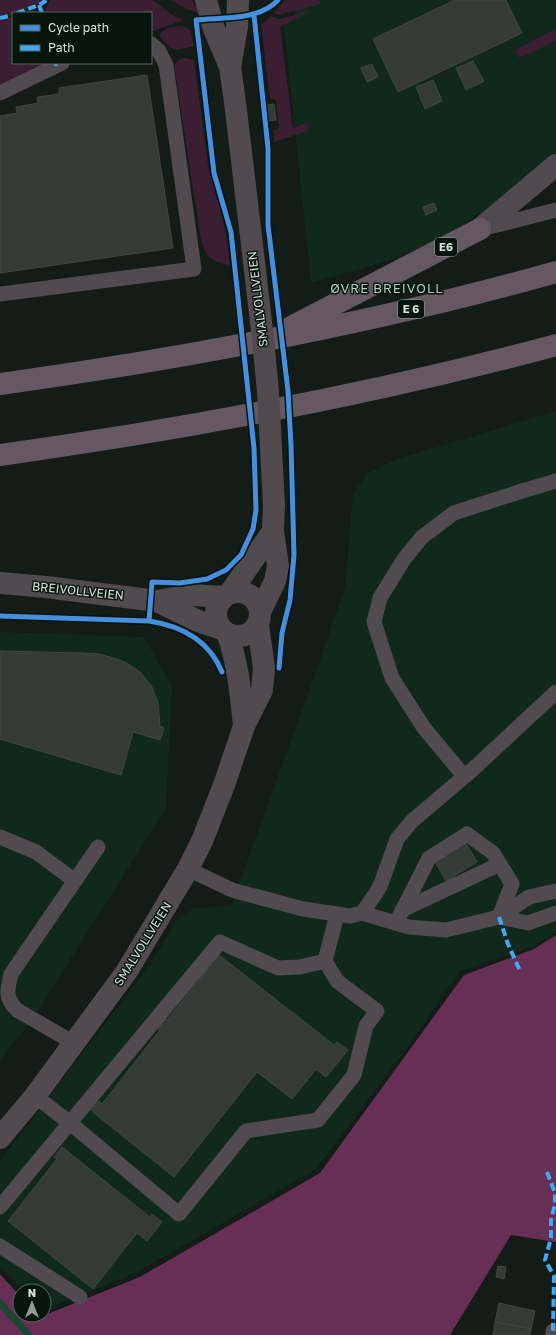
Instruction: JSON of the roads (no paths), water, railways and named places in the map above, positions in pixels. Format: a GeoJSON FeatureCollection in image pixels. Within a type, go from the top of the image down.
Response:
{"type":"FeatureCollection","features":[{"type":"Feature","properties":{"kind":"highway","name":"E6"},"geometry":{"type":"LineString","coordinates":[[265,340],[480,229]]}},
{"type":"Feature","properties":{"kind":"highway","name":"E 6"},"geometry":{"type":"LineString","coordinates":[[0,384],[190,355],[265,340],[426,306],[556,272]]}},
{"type":"Feature","properties":{"kind":"highway"},"geometry":{"type":"LineString","coordinates":[[0,455],[148,433],[306,403],[400,384],[556,345]]}},
{"type":"Feature","properties":{"kind":"street","name":"SMALVOLLVEIEN"},"geometry":{"type":"LineString","coordinates":[[206,0],[214,29],[230,67],[235,102],[268,392],[274,505],[273,531],[278,566],[275,581],[254,630],[248,635],[241,637],[224,632]]}},
{"type":"Feature","properties":{"kind":"street","name":"SMALVOLLVEIEN"},"geometry":{"type":"LineString","coordinates":[[230,67],[237,28],[238,0]]}},
{"type":"Feature","properties":{"kind":"street"},"geometry":{"type":"LineString","coordinates":[[480,229],[556,166]]}},
{"type":"Feature","properties":{"kind":"street","name":"SMALVOLLVEIEN"},"geometry":{"type":"LineString","coordinates":[[244,726],[240,685],[236,671],[234,653],[224,632],[216,620],[215,612],[218,603],[227,595],[273,531]]}},
{"type":"Feature","properties":{"kind":"street","name":"BREIVOLLVEIEN"},"geometry":{"type":"LineString","coordinates":[[0,583],[46,587],[156,601],[192,595],[227,595]]}},
{"type":"Feature","properties":{"kind":"street","name":"SMALVOLLVEIEN"},"geometry":{"type":"LineString","coordinates":[[0,1138],[35,1096],[127,971],[188,870],[202,841],[224,785],[244,726],[262,690],[264,668],[258,604],[253,598],[246,594],[238,592],[227,595]]}},
{"type":"Feature","properties":{"kind":"street","name":"BREIVOLLVEIEN"},"geometry":{"type":"LineString","coordinates":[[156,601],[224,632]]}},
{"type":"Feature","properties":{"kind":"lane"},"geometry":{"type":"LineString","coordinates":[[0,294],[194,269],[166,65],[159,51],[152,45]]}},
{"type":"Feature","properties":{"kind":"lane"},"geometry":{"type":"LineString","coordinates":[[0,93],[60,64]]}},
{"type":"Feature","properties":{"kind":"lane","name":"E6"},"geometry":{"type":"LineString","coordinates":[[480,229],[556,210]]}},
{"type":"Feature","properties":{"kind":"lane"},"geometry":{"type":"LineString","coordinates":[[468,773],[424,728],[392,678],[374,622],[380,598],[404,559],[422,537],[454,513],[556,481]]}},
{"type":"Feature","properties":{"kind":"lane"},"geometry":{"type":"LineString","coordinates":[[362,913],[381,884],[397,839],[418,816],[468,773],[556,692]]}},
{"type":"Feature","properties":{"kind":"lane"},"geometry":{"type":"LineString","coordinates":[[399,916],[429,858],[467,834],[493,853],[512,884],[499,917]]}},
{"type":"Feature","properties":{"kind":"lane"},"geometry":{"type":"LineString","coordinates":[[0,837],[36,852],[75,881]]}},
{"type":"Feature","properties":{"kind":"lane"},"geometry":{"type":"LineString","coordinates":[[74,1043],[17,1010],[12,1005],[8,996],[8,986],[11,974],[98,847]]}},
{"type":"Feature","properties":{"kind":"lane"},"geometry":{"type":"LineString","coordinates":[[188,870],[232,890],[303,909],[350,916],[362,913],[399,916],[500,864]]}},
{"type":"Feature","properties":{"kind":"lane"},"geometry":{"type":"LineString","coordinates":[[399,916],[409,927],[446,930],[499,917],[529,897],[556,891]]}},
{"type":"Feature","properties":{"kind":"lane"},"geometry":{"type":"LineString","coordinates":[[499,917],[528,923],[556,913]]}},
{"type":"Feature","properties":{"kind":"lane"},"geometry":{"type":"LineString","coordinates":[[35,1096],[70,1123],[179,1214],[246,1131],[318,1120],[354,1075],[366,1026],[377,1011],[337,981],[325,961],[337,915]]}},
{"type":"Feature","properties":{"kind":"lane"},"geometry":{"type":"LineString","coordinates":[[0,1207],[220,942],[278,968],[300,967],[325,961]]}},
{"type":"Feature","properties":{"kind":"lane"},"geometry":{"type":"LineString","coordinates":[[0,1246],[80,1297]]}},
{"type":"Feature","properties":{"kind":"waterway"},"geometry":{"type":"LineString","coordinates":[[0,1303],[29,1335]]}},
{"type":"Feature","properties":{"kind":"district","name":"ØVRE BREIVOLL"},"geometry":{"type":"Point","coordinates":[387,288]}}]}
